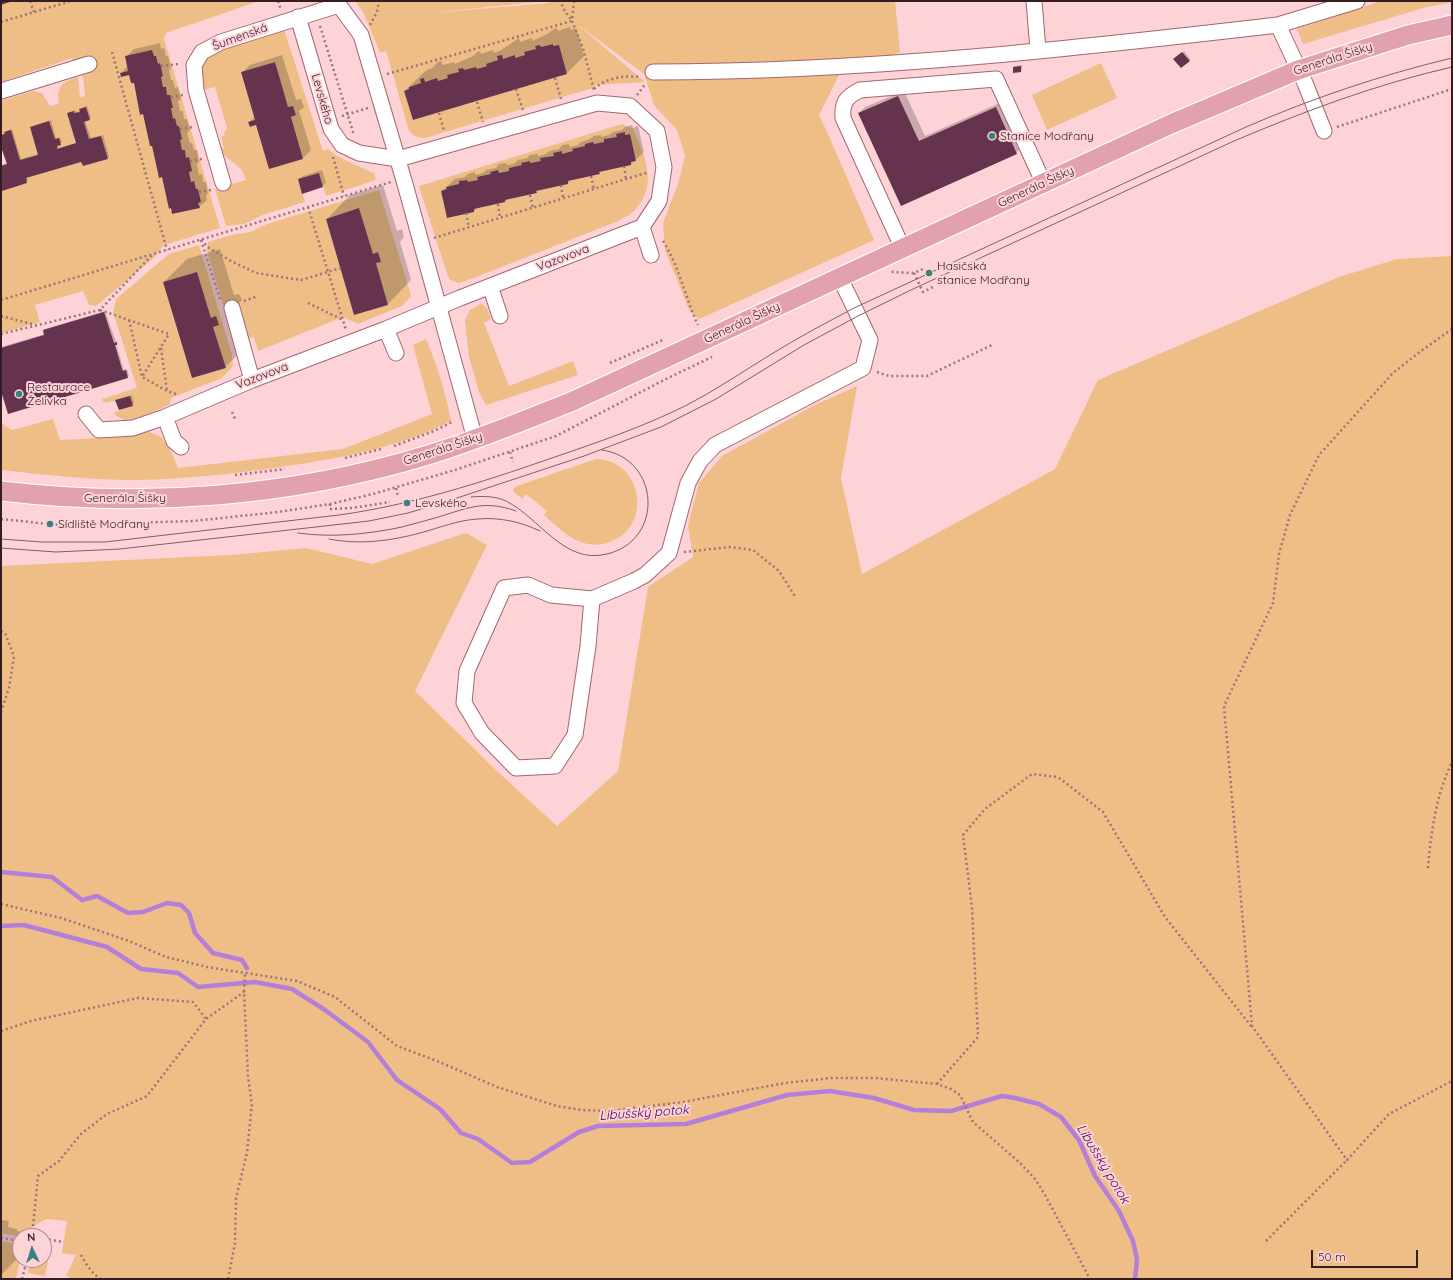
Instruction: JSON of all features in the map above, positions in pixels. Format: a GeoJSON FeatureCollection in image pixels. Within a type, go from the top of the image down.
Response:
{"type":"FeatureCollection","features":[{"type":"Feature","properties":{"kind":"main road","name":"Generála Šišky"},"geometry":{"type":"LineString","coordinates":[[1,491],[51,496],[110,499],[181,498],[283,487],[354,474],[428,455],[502,430],[578,399],[1171,124],[1298,70],[1408,35],[1452,25]]}},
{"type":"Feature","properties":{"kind":"street"},"geometry":{"type":"LineString","coordinates":[[1034,1],[1038,50]]}},
{"type":"Feature","properties":{"kind":"street"},"geometry":{"type":"LineString","coordinates":[[653,72],[716,72],[892,63],[1177,36],[1278,25],[1356,1]]}},
{"type":"Feature","properties":{"kind":"street"},"geometry":{"type":"LineString","coordinates":[[338,3],[363,40],[398,159],[475,439]]}},
{"type":"Feature","properties":{"kind":"street","name":"Šumenská"},"geometry":{"type":"LineString","coordinates":[[218,186],[196,90],[194,65],[202,52],[221,42],[315,12],[338,3]]}},
{"type":"Feature","properties":{"kind":"street","name":"Levského"},"geometry":{"type":"LineString","coordinates":[[298,17],[330,129],[342,145],[359,153],[398,159]]}},
{"type":"Feature","properties":{"kind":"street"},"geometry":{"type":"LineString","coordinates":[[1278,25],[1305,83],[1324,131]]}},
{"type":"Feature","properties":{"kind":"street"},"geometry":{"type":"LineString","coordinates":[[1,91],[89,64]]}},
{"type":"Feature","properties":{"kind":"street"},"geometry":{"type":"LineString","coordinates":[[902,249],[842,118],[842,107],[849,96],[860,90],[996,79],[1044,184]]}},
{"type":"Feature","properties":{"kind":"street"},"geometry":{"type":"LineString","coordinates":[[398,159],[595,96],[630,106],[657,131],[664,167],[659,201],[642,229],[651,255]]}},
{"type":"Feature","properties":{"kind":"street","name":"Vazovova"},"geometry":{"type":"LineString","coordinates":[[86,414],[98,430],[133,428],[183,410],[252,380],[386,329],[490,286],[642,229]]}},
{"type":"Feature","properties":{"kind":"street"},"geometry":{"type":"LineString","coordinates":[[592,599],[588,646],[575,735],[555,766],[516,768],[482,733],[464,703],[467,671],[504,588],[528,585],[551,595],[592,599],[645,575],[669,553],[688,484],[700,461],[714,446],[863,368],[870,340],[840,278]]}},
{"type":"Feature","properties":{"kind":"street"},"geometry":{"type":"LineString","coordinates":[[490,286],[500,316]]}},
{"type":"Feature","properties":{"kind":"street"},"geometry":{"type":"LineString","coordinates":[[232,308],[252,380]]}},
{"type":"Feature","properties":{"kind":"street"},"geometry":{"type":"LineString","coordinates":[[386,329],[396,353]]}},
{"type":"Feature","properties":{"kind":"street"},"geometry":{"type":"LineString","coordinates":[[165,417],[174,441],[181,447]]}},
{"type":"Feature","properties":{"kind":"path"},"geometry":{"type":"LineString","coordinates":[[30,1],[34,12]]}},
{"type":"Feature","properties":{"kind":"path"},"geometry":{"type":"LineString","coordinates":[[1,22],[71,1]]}},
{"type":"Feature","properties":{"kind":"path"},"geometry":{"type":"LineString","coordinates":[[363,40],[377,12],[379,1]]}},
{"type":"Feature","properties":{"kind":"path"},"geometry":{"type":"LineString","coordinates":[[561,1],[563,8],[572,21],[583,48],[595,96]]}},
{"type":"Feature","properties":{"kind":"path"},"geometry":{"type":"LineString","coordinates":[[572,21],[574,1]]}},
{"type":"Feature","properties":{"kind":"path"},"geometry":{"type":"LineString","coordinates":[[315,12],[359,153]]}},
{"type":"Feature","properties":{"kind":"path"},"geometry":{"type":"LineString","coordinates":[[374,78],[572,21]]}},
{"type":"Feature","properties":{"kind":"path"},"geometry":{"type":"LineString","coordinates":[[112,52],[167,250]]}},
{"type":"Feature","properties":{"kind":"path"},"geometry":{"type":"LineString","coordinates":[[161,66],[179,64]]}},
{"type":"Feature","properties":{"kind":"path"},"geometry":{"type":"LineString","coordinates":[[595,96],[599,84],[609,80],[632,76],[642,77],[653,72]]}},
{"type":"Feature","properties":{"kind":"path"},"geometry":{"type":"LineString","coordinates":[[630,106],[653,72]]}},
{"type":"Feature","properties":{"kind":"path"},"geometry":{"type":"LineString","coordinates":[[555,78],[562,99]]}},
{"type":"Feature","properties":{"kind":"path"},"geometry":{"type":"LineString","coordinates":[[516,89],[523,111]]}},
{"type":"Feature","properties":{"kind":"path"},"geometry":{"type":"LineString","coordinates":[[1324,131],[1452,89]]}},
{"type":"Feature","properties":{"kind":"path"},"geometry":{"type":"LineString","coordinates":[[171,97],[187,94]]}},
{"type":"Feature","properties":{"kind":"path"},"geometry":{"type":"LineString","coordinates":[[477,102],[483,122]]}},
{"type":"Feature","properties":{"kind":"path"},"geometry":{"type":"LineString","coordinates":[[328,121],[381,104]]}},
{"type":"Feature","properties":{"kind":"path"},"geometry":{"type":"LineString","coordinates":[[438,113],[445,134]]}},
{"type":"Feature","properties":{"kind":"path"},"geometry":{"type":"LineString","coordinates":[[180,129],[196,127]]}},
{"type":"Feature","properties":{"kind":"path"},"geometry":{"type":"LineString","coordinates":[[332,152],[344,196]]}},
{"type":"Feature","properties":{"kind":"path"},"geometry":{"type":"LineString","coordinates":[[190,161],[205,158]]}},
{"type":"Feature","properties":{"kind":"path"},"geometry":{"type":"LineString","coordinates":[[624,166],[626,179]]}},
{"type":"Feature","properties":{"kind":"path"},"geometry":{"type":"LineString","coordinates":[[434,238],[652,171]]}},
{"type":"Feature","properties":{"kind":"path"},"geometry":{"type":"LineString","coordinates":[[590,176],[594,189]]}},
{"type":"Feature","properties":{"kind":"path"},"geometry":{"type":"LineString","coordinates":[[1,300],[391,182]]}},
{"type":"Feature","properties":{"kind":"path"},"geometry":{"type":"LineString","coordinates":[[560,185],[563,198]]}},
{"type":"Feature","properties":{"kind":"path"},"geometry":{"type":"LineString","coordinates":[[199,192],[218,186]]}},
{"type":"Feature","properties":{"kind":"path"},"geometry":{"type":"LineString","coordinates":[[530,194],[533,208]]}},
{"type":"Feature","properties":{"kind":"path"},"geometry":{"type":"LineString","coordinates":[[498,204],[500,218]]}},
{"type":"Feature","properties":{"kind":"path"},"geometry":{"type":"LineString","coordinates":[[308,208],[350,342]]}},
{"type":"Feature","properties":{"kind":"path"},"geometry":{"type":"LineString","coordinates":[[466,214],[469,227]]}},
{"type":"Feature","properties":{"kind":"path"},"geometry":{"type":"LineString","coordinates":[[642,229],[659,236],[670,252],[698,325]]}},
{"type":"Feature","properties":{"kind":"path"},"geometry":{"type":"LineString","coordinates":[[201,239],[209,248],[256,273],[301,280],[341,268]]}},
{"type":"Feature","properties":{"kind":"path"},"geometry":{"type":"LineString","coordinates":[[201,239],[224,309],[232,308]]}},
{"type":"Feature","properties":{"kind":"path"},"geometry":{"type":"LineString","coordinates":[[100,310],[153,254]]}},
{"type":"Feature","properties":{"kind":"path"},"geometry":{"type":"LineString","coordinates":[[914,273],[923,292],[933,287]]}},
{"type":"Feature","properties":{"kind":"path"},"geometry":{"type":"LineString","coordinates":[[308,303],[343,320]]}},
{"type":"Feature","properties":{"kind":"path"},"geometry":{"type":"LineString","coordinates":[[1,334],[100,310],[170,334],[142,377]]}},
{"type":"Feature","properties":{"kind":"path"},"geometry":{"type":"LineString","coordinates":[[1,316],[37,325]]}},
{"type":"Feature","properties":{"kind":"path"},"geometry":{"type":"LineString","coordinates":[[129,320],[142,377],[167,391],[202,401]]}},
{"type":"Feature","properties":{"kind":"path"},"geometry":{"type":"LineString","coordinates":[[1252,1026],[1224,706],[1273,603],[1279,554],[1290,515],[1319,455],[1393,373],[1452,329]]}},
{"type":"Feature","properties":{"kind":"path"},"geometry":{"type":"LineString","coordinates":[[610,363],[667,338]]}},
{"type":"Feature","properties":{"kind":"path"},"geometry":{"type":"LineString","coordinates":[[863,368],[890,376],[927,376],[994,344]]}},
{"type":"Feature","properties":{"kind":"path"},"geometry":{"type":"LineString","coordinates":[[161,348],[167,391]]}},
{"type":"Feature","properties":{"kind":"path"},"geometry":{"type":"LineString","coordinates":[[513,462],[510,452],[556,436],[713,356]]}},
{"type":"Feature","properties":{"kind":"path"},"geometry":{"type":"LineString","coordinates":[[232,412],[236,421]]}},
{"type":"Feature","properties":{"kind":"path"},"geometry":{"type":"LineString","coordinates":[[390,447],[434,431],[452,422]]}},
{"type":"Feature","properties":{"kind":"path"},"geometry":{"type":"LineString","coordinates":[[340,459],[383,449]]}},
{"type":"Feature","properties":{"kind":"path"},"geometry":{"type":"LineString","coordinates":[[234,475],[288,468]]}},
{"type":"Feature","properties":{"kind":"path"},"geometry":{"type":"LineString","coordinates":[[396,488],[398,497]]}},
{"type":"Feature","properties":{"kind":"path"},"geometry":{"type":"LineString","coordinates":[[330,504],[330,509],[352,508],[390,502]]}},
{"type":"Feature","properties":{"kind":"path"},"geometry":{"type":"LineString","coordinates":[[1,519],[50,524]]}},
{"type":"Feature","properties":{"kind":"path"},"geometry":{"type":"LineString","coordinates":[[669,553],[730,547],[753,550],[779,571],[796,598]]}},
{"type":"Feature","properties":{"kind":"path"},"geometry":{"type":"LineString","coordinates":[[1,631],[5,633],[14,656],[9,688],[1,712]]}},
{"type":"Feature","properties":{"kind":"path"},"geometry":{"type":"LineString","coordinates":[[1428,868],[1431,832],[1444,778],[1452,762]]}},
{"type":"Feature","properties":{"kind":"path"},"geometry":{"type":"LineString","coordinates":[[937,1084],[978,1037],[972,907],[963,835],[985,809],[1032,774],[1058,777],[1103,812],[1165,917],[1252,1026],[1347,1160]]}},
{"type":"Feature","properties":{"kind":"path"},"geometry":{"type":"LineString","coordinates":[[1,904],[61,918],[166,957],[207,967],[297,981],[335,997],[397,1046],[437,1061],[497,1087],[557,1106],[581,1110],[609,1112],[683,1102],[785,1083],[831,1078],[876,1078],[937,1084],[951,1089],[960,1096],[973,1122],[1019,1162],[1035,1179],[1090,1279]]}},
{"type":"Feature","properties":{"kind":"path"},"geometry":{"type":"LineString","coordinates":[[228,1279],[235,1243],[236,1198],[247,1153],[252,1104],[248,1077],[244,992],[245,972]]}},
{"type":"Feature","properties":{"kind":"path"},"geometry":{"type":"LineString","coordinates":[[33,1228],[38,1176],[59,1161],[81,1134],[107,1114],[147,1096],[206,1019],[244,992]]}},
{"type":"Feature","properties":{"kind":"path"},"geometry":{"type":"LineString","coordinates":[[1,1031],[31,1021],[138,998],[192,1002],[206,1019]]}},
{"type":"Feature","properties":{"kind":"path"},"geometry":{"type":"LineString","coordinates":[[1266,1242],[1347,1160],[1389,1114],[1452,1081]]}},
{"type":"Feature","properties":{"kind":"path"},"geometry":{"type":"LineString","coordinates":[[1,1238],[12,1240]]}},
{"type":"Feature","properties":{"kind":"path"},"geometry":{"type":"LineString","coordinates":[[52,1240],[64,1242]]}},
{"type":"Feature","properties":{"kind":"path"},"geometry":{"type":"LineString","coordinates":[[81,1255],[87,1266],[96,1276],[101,1279]]}},
{"type":"Feature","properties":{"kind":"path"},"geometry":{"type":"LineString","coordinates":[[22,1279],[25,1268]]}},
{"type":"Feature","properties":{"kind":"shaded area"},"geometry":{"type":"Polygon","coordinates":[[[14,1],[259,1],[166,33],[164,39],[220,228],[164,245],[154,258],[96,306],[89,305],[83,291],[35,305],[40,322],[1,333],[1,189],[2,191],[27,183],[26,178],[81,162],[83,166],[108,159],[101,136],[89,139],[84,122],[90,120],[86,107],[79,109],[80,112],[74,113],[74,111],[67,113],[76,143],[57,149],[49,121],[30,127],[38,155],[20,160],[11,130],[4,132],[5,134],[1,135],[1,101],[33,91],[42,93],[50,106],[59,104],[58,93],[61,86],[64,83],[78,77],[80,97],[85,96],[83,77],[79,63],[74,64],[72,58],[1,82],[1,5],[14,1]],[[152,50],[126,56],[128,71],[120,73],[121,77],[129,75],[131,83],[134,83],[140,115],[143,114],[159,178],[162,177],[169,209],[171,208],[173,214],[199,208],[198,203],[201,202],[198,189],[196,189],[194,181],[191,182],[189,157],[186,158],[185,150],[182,150],[180,140],[182,139],[179,126],[177,126],[175,119],[173,119],[171,108],[173,108],[170,95],[167,95],[166,87],[163,87],[161,77],[163,76],[160,63],[158,64],[156,56],[154,56],[152,50]]]}},
{"type":"Feature","properties":{"kind":"shaded area"},"geometry":{"type":"Polygon","coordinates":[[[355,1],[546,1],[430,13],[549,3],[547,1],[895,1],[900,52],[839,75],[819,115],[874,240],[699,319],[690,312],[665,250],[663,223],[678,184],[685,156],[677,130],[654,105],[644,74],[577,24],[645,82],[595,85],[596,87],[425,138],[416,137],[409,131],[386,51],[380,53],[363,12],[355,1]],[[552,44],[541,47],[540,45],[535,46],[536,49],[524,52],[525,55],[515,58],[514,55],[503,59],[501,55],[497,56],[498,60],[486,64],[487,66],[477,69],[476,67],[464,70],[463,68],[459,69],[459,72],[438,81],[437,79],[425,82],[424,78],[420,79],[421,83],[409,87],[409,89],[404,91],[413,120],[567,74],[559,45],[553,46],[552,44]]]}},
{"type":"Feature","properties":{"kind":"shaded area"},"geometry":{"type":"Polygon","coordinates":[[[1381,1],[1452,2],[1423,8],[1303,44],[1297,29],[1381,1]]]}},
{"type":"Feature","properties":{"kind":"shaded area"},"geometry":{"type":"Polygon","coordinates":[[[284,29],[323,151],[328,149],[344,160],[374,173],[376,180],[326,196],[319,173],[298,179],[305,202],[263,215],[244,224],[226,226],[215,189],[246,180],[242,170],[218,150],[224,148],[221,137],[225,135],[224,133],[227,128],[215,87],[199,91],[200,67],[203,61],[209,56],[229,46],[284,29]],[[274,62],[241,72],[255,120],[248,122],[250,127],[256,125],[269,169],[303,159],[291,117],[296,115],[293,106],[288,107],[274,62]]]}},
{"type":"Feature","properties":{"kind":"shaded area"},"geometry":{"type":"Polygon","coordinates":[[[1101,63],[1117,98],[1047,130],[1032,95],[1101,63]]]}},
{"type":"Feature","properties":{"kind":"shaded area"},"geometry":{"type":"Polygon","coordinates":[[[622,124],[633,129],[645,160],[648,181],[642,201],[634,211],[618,221],[459,283],[450,280],[447,274],[419,186],[622,124]],[[625,133],[617,137],[604,139],[604,142],[585,144],[585,146],[572,149],[573,151],[562,154],[561,151],[553,153],[554,156],[541,158],[541,161],[522,163],[522,165],[509,168],[509,171],[499,173],[498,170],[490,172],[491,174],[478,180],[468,182],[467,180],[459,181],[459,184],[446,187],[447,189],[441,191],[447,217],[474,212],[474,209],[537,193],[536,191],[568,184],[568,181],[600,174],[599,172],[636,161],[630,134],[625,135],[625,133]]]}},
{"type":"Feature","properties":{"kind":"shaded area"},"geometry":{"type":"Polygon","coordinates":[[[379,190],[411,296],[402,306],[358,324],[343,317],[258,351],[254,337],[248,338],[238,304],[224,307],[207,250],[208,242],[231,235],[250,232],[267,224],[379,190]],[[359,208],[326,219],[354,315],[388,305],[376,263],[381,261],[378,253],[373,254],[359,208]]]}},
{"type":"Feature","properties":{"kind":"shaded area"},"geometry":{"type":"Polygon","coordinates":[[[199,245],[232,355],[233,366],[222,378],[171,398],[170,404],[154,412],[141,417],[125,420],[114,414],[115,412],[133,406],[130,396],[106,403],[102,399],[137,388],[113,314],[116,299],[169,254],[199,245]],[[197,272],[163,282],[192,378],[226,368],[213,327],[216,317],[211,318],[197,272]]]}},
{"type":"Feature","properties":{"kind":"shaded area"},"geometry":{"type":"Polygon","coordinates":[[[1452,256],[1452,1279],[73,1279],[66,1276],[76,1255],[62,1253],[67,1221],[46,1219],[31,1228],[12,1228],[12,1235],[1,1233],[1,566],[231,555],[306,548],[372,564],[466,533],[487,545],[415,691],[497,771],[557,826],[618,771],[648,587],[693,557],[688,525],[699,483],[722,456],[815,405],[857,386],[841,478],[862,574],[1055,469],[1098,380],[1339,277],[1397,259],[1452,256]]]}},
{"type":"Feature","properties":{"kind":"shaded area"},"geometry":{"type":"Polygon","coordinates":[[[482,303],[486,309],[486,305],[491,319],[484,323],[509,386],[573,361],[578,375],[486,405],[479,392],[469,357],[465,320],[470,310],[482,303]]]}},
{"type":"Feature","properties":{"kind":"shaded area"},"geometry":{"type":"Polygon","coordinates":[[[426,339],[441,379],[451,421],[432,430],[394,444],[314,462],[196,477],[137,480],[103,479],[1,470],[1,423],[12,430],[53,419],[60,440],[122,437],[147,431],[161,437],[169,447],[178,468],[343,449],[432,414],[413,345],[426,339]]]}},
{"type":"Feature","properties":{"kind":"shaded area"},"geometry":{"type":"Polygon","coordinates":[[[596,459],[612,462],[625,471],[633,482],[637,496],[637,511],[632,524],[622,535],[607,543],[596,545],[573,539],[544,515],[547,511],[526,494],[522,499],[513,491],[517,486],[596,459]]]}},
{"type":"Feature","properties":{"kind":"shaded area"},"geometry":{"type":"Polygon","coordinates":[[[1,1241],[12,1243],[12,1268],[18,1268],[16,1279],[1,1279],[1,1241]]]}},
{"type":"Feature","properties":{"kind":"shaded area"},"geometry":{"type":"Polygon","coordinates":[[[29,1268],[47,1268],[45,1276],[28,1273],[29,1268]]]}},
{"type":"Feature","properties":{"kind":"building"},"geometry":{"type":"Polygon","coordinates":[[[1,1],[13,1],[1,5],[1,1]]]}},
{"type":"Feature","properties":{"kind":"building"},"geometry":{"type":"Polygon","coordinates":[[[553,44],[553,46],[559,45],[567,74],[413,120],[404,91],[409,89],[409,87],[421,83],[420,79],[424,78],[425,82],[437,78],[438,81],[448,78],[447,75],[459,72],[458,69],[463,68],[464,70],[476,67],[477,69],[487,66],[486,64],[498,60],[497,56],[502,55],[503,59],[515,55],[515,58],[525,55],[524,52],[536,49],[535,46],[540,45],[541,47],[553,44]]]}},
{"type":"Feature","properties":{"kind":"building"},"geometry":{"type":"Polygon","coordinates":[[[152,50],[154,56],[156,56],[158,64],[160,63],[163,76],[161,77],[163,87],[166,87],[167,95],[170,95],[173,108],[171,108],[173,119],[175,118],[177,126],[179,126],[182,139],[180,140],[182,150],[185,150],[186,158],[189,157],[192,171],[189,172],[191,182],[194,181],[196,189],[198,189],[201,202],[198,203],[200,208],[172,214],[171,208],[169,209],[162,177],[159,178],[143,114],[140,115],[134,83],[131,83],[129,75],[121,77],[120,73],[128,71],[125,56],[152,50]]]}},
{"type":"Feature","properties":{"kind":"building"},"geometry":{"type":"Polygon","coordinates":[[[1182,52],[1190,61],[1181,68],[1173,59],[1182,52]]]}},
{"type":"Feature","properties":{"kind":"building"},"geometry":{"type":"Polygon","coordinates":[[[275,62],[288,107],[293,106],[296,115],[291,117],[303,159],[269,169],[256,125],[250,127],[248,122],[255,120],[241,72],[275,62]]]}},
{"type":"Feature","properties":{"kind":"building"},"geometry":{"type":"Polygon","coordinates":[[[1021,66],[1021,72],[1013,73],[1013,67],[1021,66]]]}},
{"type":"Feature","properties":{"kind":"building"},"geometry":{"type":"Polygon","coordinates":[[[898,96],[919,141],[996,107],[1017,154],[901,206],[858,113],[898,96]]]}},
{"type":"Feature","properties":{"kind":"building"},"geometry":{"type":"Polygon","coordinates":[[[86,107],[90,120],[84,122],[89,139],[101,136],[108,159],[83,166],[81,162],[26,178],[27,183],[2,191],[1,166],[7,164],[1,147],[1,135],[5,134],[4,132],[11,130],[20,160],[38,155],[30,127],[49,121],[55,139],[59,138],[61,145],[57,146],[57,149],[76,143],[67,113],[74,111],[74,113],[80,112],[79,109],[86,107]]]}},
{"type":"Feature","properties":{"kind":"building"},"geometry":{"type":"Polygon","coordinates":[[[625,132],[625,135],[630,134],[636,161],[631,162],[631,165],[599,172],[600,174],[568,181],[568,184],[536,191],[537,193],[505,200],[505,202],[474,209],[474,212],[447,218],[441,191],[447,189],[446,187],[459,184],[459,181],[467,180],[468,182],[478,180],[477,177],[491,174],[490,172],[498,170],[499,173],[509,171],[509,168],[522,165],[521,163],[541,161],[540,158],[554,156],[553,153],[562,151],[562,154],[573,151],[572,149],[585,146],[585,144],[604,142],[604,139],[617,137],[616,134],[625,132]]]}},
{"type":"Feature","properties":{"kind":"building"},"geometry":{"type":"Polygon","coordinates":[[[319,173],[323,187],[302,194],[298,179],[319,173]]]}},
{"type":"Feature","properties":{"kind":"building"},"geometry":{"type":"Polygon","coordinates":[[[359,208],[373,254],[378,252],[381,262],[376,263],[388,305],[354,315],[326,219],[359,208]]]}},
{"type":"Feature","properties":{"kind":"building"},"geometry":{"type":"Polygon","coordinates":[[[197,272],[211,318],[216,316],[219,325],[213,327],[226,368],[192,378],[163,282],[197,272]]]}},
{"type":"Feature","properties":{"kind":"building"},"geometry":{"type":"Polygon","coordinates":[[[104,312],[114,343],[117,342],[117,345],[115,345],[122,369],[123,371],[126,370],[128,378],[8,414],[1,391],[1,348],[44,335],[43,330],[104,312]]]}},
{"type":"Feature","properties":{"kind":"building"},"geometry":{"type":"Polygon","coordinates":[[[130,396],[133,406],[119,410],[115,400],[130,396]]]}},
{"type":"Feature","properties":{"kind":"waterway"},"geometry":{"type":"LineString","coordinates":[[1,872],[52,877],[82,900],[97,896],[128,913],[143,912],[167,903],[181,905],[189,913],[195,933],[213,953],[242,960],[247,968]]}},
{"type":"Feature","properties":{"kind":"waterway","name":"Libušský potok"},"geometry":{"type":"LineString","coordinates":[[1,926],[24,925],[107,947],[141,969],[178,973],[198,987],[255,982],[292,989],[325,1010],[368,1042],[397,1080],[440,1109],[461,1133],[478,1139],[512,1163],[530,1162],[579,1132],[598,1126],[686,1124],[787,1095],[830,1091],[874,1098],[914,1110],[951,1111],[1002,1096],[1039,1104],[1061,1117],[1079,1140],[1095,1176],[1119,1211],[1133,1241],[1137,1259],[1135,1279]]}},
{"type":"Feature","properties":{"kind":"tram line"},"geometry":{"type":"LineString","coordinates":[[1,539],[42,542],[105,542],[339,515],[366,511],[419,499],[471,485],[523,468],[619,434],[687,405],[791,343],[854,308],[1246,127],[1296,106],[1348,88],[1399,72],[1452,58]]}},
{"type":"Feature","properties":{"kind":"tram line"},"geometry":{"type":"LineString","coordinates":[[1,548],[56,552],[120,549],[369,521],[408,513],[584,456],[661,427],[716,399],[804,345],[858,316],[913,289],[1234,141],[1287,119],[1342,99],[1396,82],[1452,67]]}},
{"type":"Feature","properties":{"kind":"tram line"},"geometry":{"type":"LineString","coordinates":[[471,497],[480,496],[498,498],[506,501],[530,518],[565,547],[578,553],[592,556],[607,554],[626,546],[639,533],[646,517],[648,500],[644,483],[635,468],[621,456],[602,450]]}},
{"type":"Feature","properties":{"kind":"tram line"},"geometry":{"type":"LineString","coordinates":[[298,533],[337,535],[377,532],[402,527],[466,509],[484,506],[504,507],[516,511]]}},
{"type":"Feature","properties":{"kind":"tram line"},"geometry":{"type":"LineString","coordinates":[[329,539],[352,542],[386,540],[409,536],[463,521],[486,519],[510,521],[540,531]]}},
{"type":"Feature","properties":{"kind":"place","name":"Stanice Modřany"},"geometry":{"type":"Point","coordinates":[992,136]}},
{"type":"Feature","properties":{"kind":"place","name":"Hasičská stanice Modřany"},"geometry":{"type":"Point","coordinates":[929,273]}},
{"type":"Feature","properties":{"kind":"place","name":"Restaurace Želivka"},"geometry":{"type":"Point","coordinates":[19,394]}},
{"type":"Feature","properties":{"kind":"place","name":"Levského"},"geometry":{"type":"Point","coordinates":[407,503]}},
{"type":"Feature","properties":{"kind":"place","name":"Sídliště Modřany"},"geometry":{"type":"Point","coordinates":[50,524]}}]}
